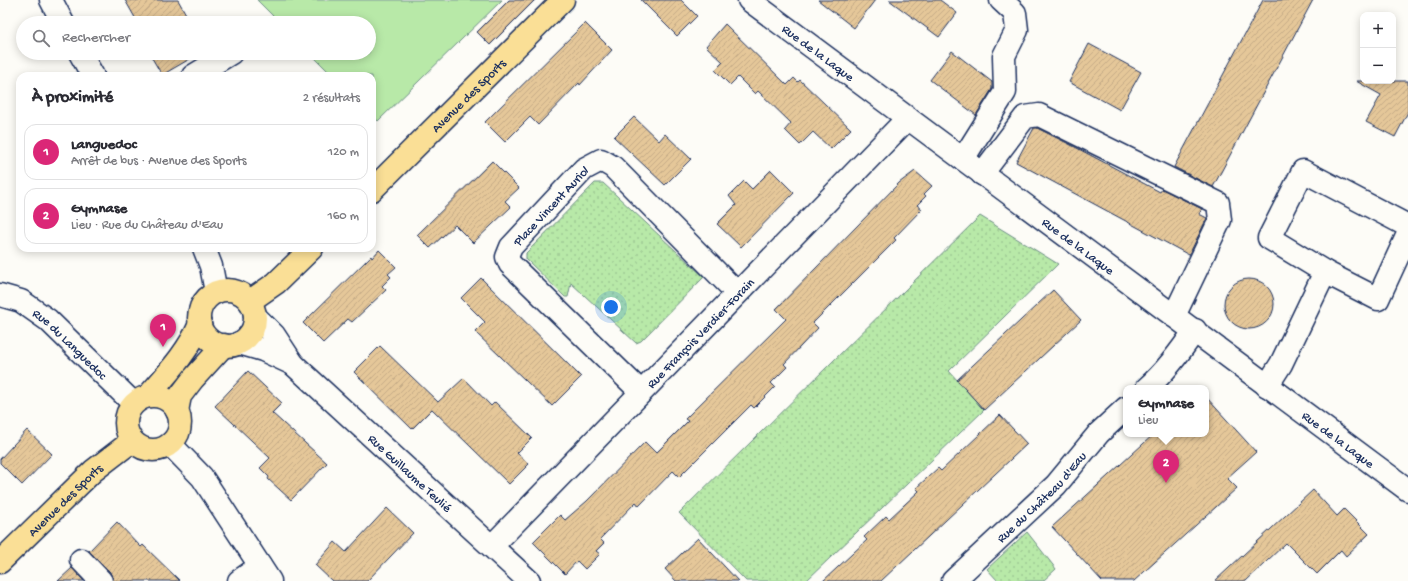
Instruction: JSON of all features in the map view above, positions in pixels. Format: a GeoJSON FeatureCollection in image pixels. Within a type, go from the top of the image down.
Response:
{"type":"FeatureCollection","features":[{"type":"Feature","properties":{"kind":"main road","name":"Avenue des Sports"},"geometry":{"type":"LineString","coordinates":[[376,186],[563,0]]}},
{"type":"Feature","properties":{"kind":"main road"},"geometry":{"type":"LineString","coordinates":[[252,309],[308,252]]}},
{"type":"Feature","properties":{"kind":"main road"},"geometry":{"type":"LineString","coordinates":[[177,411],[180,396],[193,379],[231,344],[248,337],[253,327],[252,309],[243,295],[235,291],[225,289],[208,297],[202,305],[199,314],[200,324],[208,339],[215,343],[231,344]]}},
{"type":"Feature","properties":{"kind":"main road"},"geometry":{"type":"LineString","coordinates":[[141,400],[157,396],[172,404],[177,411],[180,420],[176,437],[170,444],[161,449],[150,450],[140,447],[132,441],[127,432],[125,422],[128,412],[178,363],[193,339],[200,324]]}},
{"type":"Feature","properties":{"kind":"main road","name":"Avenue des Sports"},"geometry":{"type":"LineString","coordinates":[[0,562],[93,471],[132,441]]}},
{"type":"Feature","properties":{"kind":"street"},"geometry":{"type":"LineString","coordinates":[[51,0],[59,16]]}},
{"type":"Feature","properties":{"kind":"street","name":"Rue de la Laque"},"geometry":{"type":"LineString","coordinates":[[749,0],[982,174],[1195,330],[1267,386],[1408,490]]}},
{"type":"Feature","properties":{"kind":"street"},"geometry":{"type":"LineString","coordinates":[[963,159],[1005,92],[1004,56],[1017,30],[1015,13],[1001,0]]}},
{"type":"Feature","properties":{"kind":"street"},"geometry":{"type":"LineString","coordinates":[[84,60],[91,72]]}},
{"type":"Feature","properties":{"kind":"street"},"geometry":{"type":"LineString","coordinates":[[200,72],[219,60]]}},
{"type":"Feature","properties":{"kind":"street"},"geometry":{"type":"LineString","coordinates":[[982,174],[1025,118],[1039,115],[1218,202],[1220,220],[1174,316]]}},
{"type":"Feature","properties":{"kind":"street","name":"Rue François Verdier-Forain"},"geometry":{"type":"LineString","coordinates":[[492,546],[908,118]]}},
{"type":"Feature","properties":{"kind":"street","name":"Place Vincent Auriol"},"geometry":{"type":"LineString","coordinates":[[641,392],[510,264],[507,257],[511,247],[584,169],[601,160],[613,167],[737,293]]}},
{"type":"Feature","properties":{"kind":"street"},"geometry":{"type":"LineString","coordinates":[[1408,226],[1303,171],[1269,238],[1325,272],[1378,299],[1408,234]]}},
{"type":"Feature","properties":{"kind":"street"},"geometry":{"type":"LineString","coordinates":[[206,252],[211,266],[216,292]]}},
{"type":"Feature","properties":{"kind":"street"},"geometry":{"type":"LineString","coordinates":[[1267,386],[1281,364],[1325,272]]}},
{"type":"Feature","properties":{"kind":"street","name":"Rue du Languedoc"},"geometry":{"type":"LineString","coordinates":[[0,295],[21,301],[48,320],[141,400]]}},
{"type":"Feature","properties":{"kind":"street","name":"Rue Guillaume Teulié"},"geometry":{"type":"LineString","coordinates":[[252,309],[274,335],[293,364],[529,581]]}},
{"type":"Feature","properties":{"kind":"street"},"geometry":{"type":"LineString","coordinates":[[1151,385],[1186,344],[1195,330]]}},
{"type":"Feature","properties":{"kind":"street","name":"Rue Guillaume Teulié"},"geometry":{"type":"LineString","coordinates":[[231,344],[263,350],[293,364]]}},
{"type":"Feature","properties":{"kind":"street","name":"Rue du Château d'Eau"},"geometry":{"type":"LineString","coordinates":[[953,581],[1056,485],[1099,433],[1123,411]]}},
{"type":"Feature","properties":{"kind":"street"},"geometry":{"type":"LineString","coordinates":[[170,444],[202,477],[265,574],[239,581]]}},
{"type":"Feature","properties":{"kind":"street"},"geometry":{"type":"LineString","coordinates":[[81,560],[101,581]]}},
{"type":"Feature","properties":{"kind":"green space"},"geometry":{"type":"Polygon","coordinates":[[[257,0],[502,0],[378,121],[376,119],[376,72],[329,72],[317,60],[376,60],[376,16],[273,16],[257,0]]]}},
{"type":"Feature","properties":{"kind":"green space"},"geometry":{"type":"Polygon","coordinates":[[[595,183],[603,183],[704,277],[641,341],[636,343],[571,283],[568,297],[565,297],[526,259],[526,253],[595,183]]]}},
{"type":"Feature","properties":{"kind":"green space"},"geometry":{"type":"Polygon","coordinates":[[[980,216],[1058,264],[949,371],[984,410],[806,581],[746,581],[679,513],[980,216]]]}},
{"type":"Feature","properties":{"kind":"green space"},"geometry":{"type":"Polygon","coordinates":[[[1027,532],[1056,569],[1043,581],[998,581],[987,569],[1027,532]]]}},
{"type":"Feature","properties":{"kind":"building"},"geometry":{"type":"Polygon","coordinates":[[[125,0],[178,0],[187,16],[134,16],[125,0]]]}},
{"type":"Feature","properties":{"kind":"building"},"geometry":{"type":"Polygon","coordinates":[[[509,0],[535,0],[490,45],[477,32],[509,0]]]}},
{"type":"Feature","properties":{"kind":"building"},"geometry":{"type":"Polygon","coordinates":[[[641,0],[681,0],[697,16],[677,36],[641,0]]]}},
{"type":"Feature","properties":{"kind":"building"},"geometry":{"type":"Polygon","coordinates":[[[818,0],[875,0],[854,28],[818,0]]]}},
{"type":"Feature","properties":{"kind":"building"},"geometry":{"type":"Polygon","coordinates":[[[889,0],[940,0],[957,13],[939,37],[889,0]]]}},
{"type":"Feature","properties":{"kind":"building"},"geometry":{"type":"Polygon","coordinates":[[[1263,0],[1313,0],[1213,187],[1174,167],[1263,0]]]}},
{"type":"Feature","properties":{"kind":"building"},"geometry":{"type":"Polygon","coordinates":[[[585,23],[612,50],[580,85],[579,83],[538,125],[530,117],[505,142],[485,122],[585,23]]]}},
{"type":"Feature","properties":{"kind":"building"},"geometry":{"type":"Polygon","coordinates":[[[725,24],[787,85],[794,78],[798,82],[800,80],[851,129],[831,149],[813,132],[800,145],[785,130],[791,123],[758,91],[755,94],[738,77],[730,85],[715,70],[723,62],[706,46],[725,24]]]}},
{"type":"Feature","properties":{"kind":"building"},"geometry":{"type":"Polygon","coordinates":[[[1089,44],[1141,72],[1120,110],[1069,82],[1089,44]]]}},
{"type":"Feature","properties":{"kind":"building"},"geometry":{"type":"Polygon","coordinates":[[[952,51],[992,82],[992,89],[976,115],[930,80],[952,51]]]}},
{"type":"Feature","properties":{"kind":"building"},"geometry":{"type":"Polygon","coordinates":[[[153,60],[188,60],[167,72],[160,72],[153,60]]]}},
{"type":"Feature","properties":{"kind":"building"},"geometry":{"type":"Polygon","coordinates":[[[1396,81],[1408,81],[1408,112],[1395,137],[1366,122],[1381,95],[1361,84],[1396,84],[1396,81]]]}},
{"type":"Feature","properties":{"kind":"building"},"geometry":{"type":"Polygon","coordinates":[[[634,117],[659,141],[665,134],[691,159],[665,185],[614,137],[634,117]]]}},
{"type":"Feature","properties":{"kind":"building"},"geometry":{"type":"Polygon","coordinates":[[[1034,128],[1037,128],[1075,147],[1160,192],[1162,189],[1202,209],[1199,214],[1207,218],[1189,255],[1016,162],[1034,128]]]}},
{"type":"Feature","properties":{"kind":"building"},"geometry":{"type":"Polygon","coordinates":[[[492,161],[519,188],[505,201],[511,207],[473,243],[455,225],[430,248],[417,235],[492,161]]]}},
{"type":"Feature","properties":{"kind":"building"},"geometry":{"type":"Polygon","coordinates":[[[771,170],[794,193],[741,247],[717,224],[736,205],[729,196],[744,181],[752,189],[771,170]]]}},
{"type":"Feature","properties":{"kind":"building"},"geometry":{"type":"Polygon","coordinates":[[[915,171],[932,186],[924,194],[926,196],[917,205],[922,209],[894,238],[896,240],[813,323],[818,328],[784,364],[787,367],[771,383],[775,387],[754,408],[751,405],[679,477],[673,471],[639,506],[636,502],[600,539],[604,543],[596,551],[600,554],[585,569],[577,561],[565,574],[533,542],[560,515],[565,520],[587,501],[645,442],[656,453],[688,421],[685,419],[786,319],[776,309],[899,183],[915,171]]]}},
{"type":"Feature","properties":{"kind":"building"},"geometry":{"type":"Polygon","coordinates":[[[379,250],[396,267],[388,274],[391,277],[382,286],[386,290],[352,322],[348,319],[323,343],[303,323],[371,256],[372,258],[379,250]]]}},
{"type":"Feature","properties":{"kind":"building"},"geometry":{"type":"Polygon","coordinates":[[[481,278],[581,377],[552,406],[475,332],[485,322],[461,298],[481,278]]]}},
{"type":"Feature","properties":{"kind":"building"},"geometry":{"type":"Polygon","coordinates":[[[1249,279],[1258,281],[1269,290],[1274,304],[1272,313],[1263,324],[1249,329],[1240,327],[1229,318],[1224,304],[1226,295],[1235,284],[1249,279]]]}},
{"type":"Feature","properties":{"kind":"building"},"geometry":{"type":"Polygon","coordinates":[[[1053,290],[1081,320],[984,410],[957,380],[1053,290]]]}},
{"type":"Feature","properties":{"kind":"building"},"geometry":{"type":"Polygon","coordinates":[[[380,346],[438,402],[464,378],[491,406],[495,402],[532,438],[517,453],[529,464],[509,484],[432,409],[412,429],[354,372],[380,346]]]}},
{"type":"Feature","properties":{"kind":"building"},"geometry":{"type":"Polygon","coordinates":[[[248,371],[282,403],[272,413],[327,463],[291,500],[268,479],[269,477],[260,468],[270,458],[215,406],[248,371]]]}},
{"type":"Feature","properties":{"kind":"building"},"geometry":{"type":"Polygon","coordinates":[[[1209,400],[1256,452],[1227,478],[1237,488],[1134,581],[1102,581],[1052,527],[1151,437],[1209,437],[1209,400]]]}},
{"type":"Feature","properties":{"kind":"building"},"geometry":{"type":"Polygon","coordinates":[[[1000,415],[1027,444],[881,581],[823,581],[867,540],[864,537],[886,516],[889,519],[919,491],[916,488],[938,468],[941,471],[1000,415]]]}},
{"type":"Feature","properties":{"kind":"building"},"geometry":{"type":"Polygon","coordinates":[[[27,430],[52,454],[22,485],[0,463],[0,459],[27,430]]]}},
{"type":"Feature","properties":{"kind":"building"},"geometry":{"type":"Polygon","coordinates":[[[1313,490],[1337,516],[1344,509],[1369,534],[1346,556],[1341,550],[1317,574],[1286,543],[1246,581],[1215,581],[1313,490]]]}},
{"type":"Feature","properties":{"kind":"building"},"geometry":{"type":"Polygon","coordinates":[[[387,508],[413,533],[367,581],[332,581],[315,565],[335,542],[346,552],[387,508]]]}},
{"type":"Feature","properties":{"kind":"building"},"geometry":{"type":"Polygon","coordinates":[[[117,522],[141,547],[143,545],[180,581],[113,581],[110,572],[89,551],[117,522]]]}},
{"type":"Feature","properties":{"kind":"building"},"geometry":{"type":"Polygon","coordinates":[[[698,538],[738,581],[676,581],[665,569],[698,538]]]}},
{"type":"Feature","properties":{"kind":"building"},"geometry":{"type":"Polygon","coordinates":[[[72,568],[84,581],[58,581],[72,568]]]}},
{"type":"Feature","properties":{"kind":"place","name":"Languedoc"},"geometry":{"type":"Point","coordinates":[163,347]}},
{"type":"Feature","properties":{"kind":"place","name":"Gymnase"},"geometry":{"type":"Point","coordinates":[1166,483]}}]}
